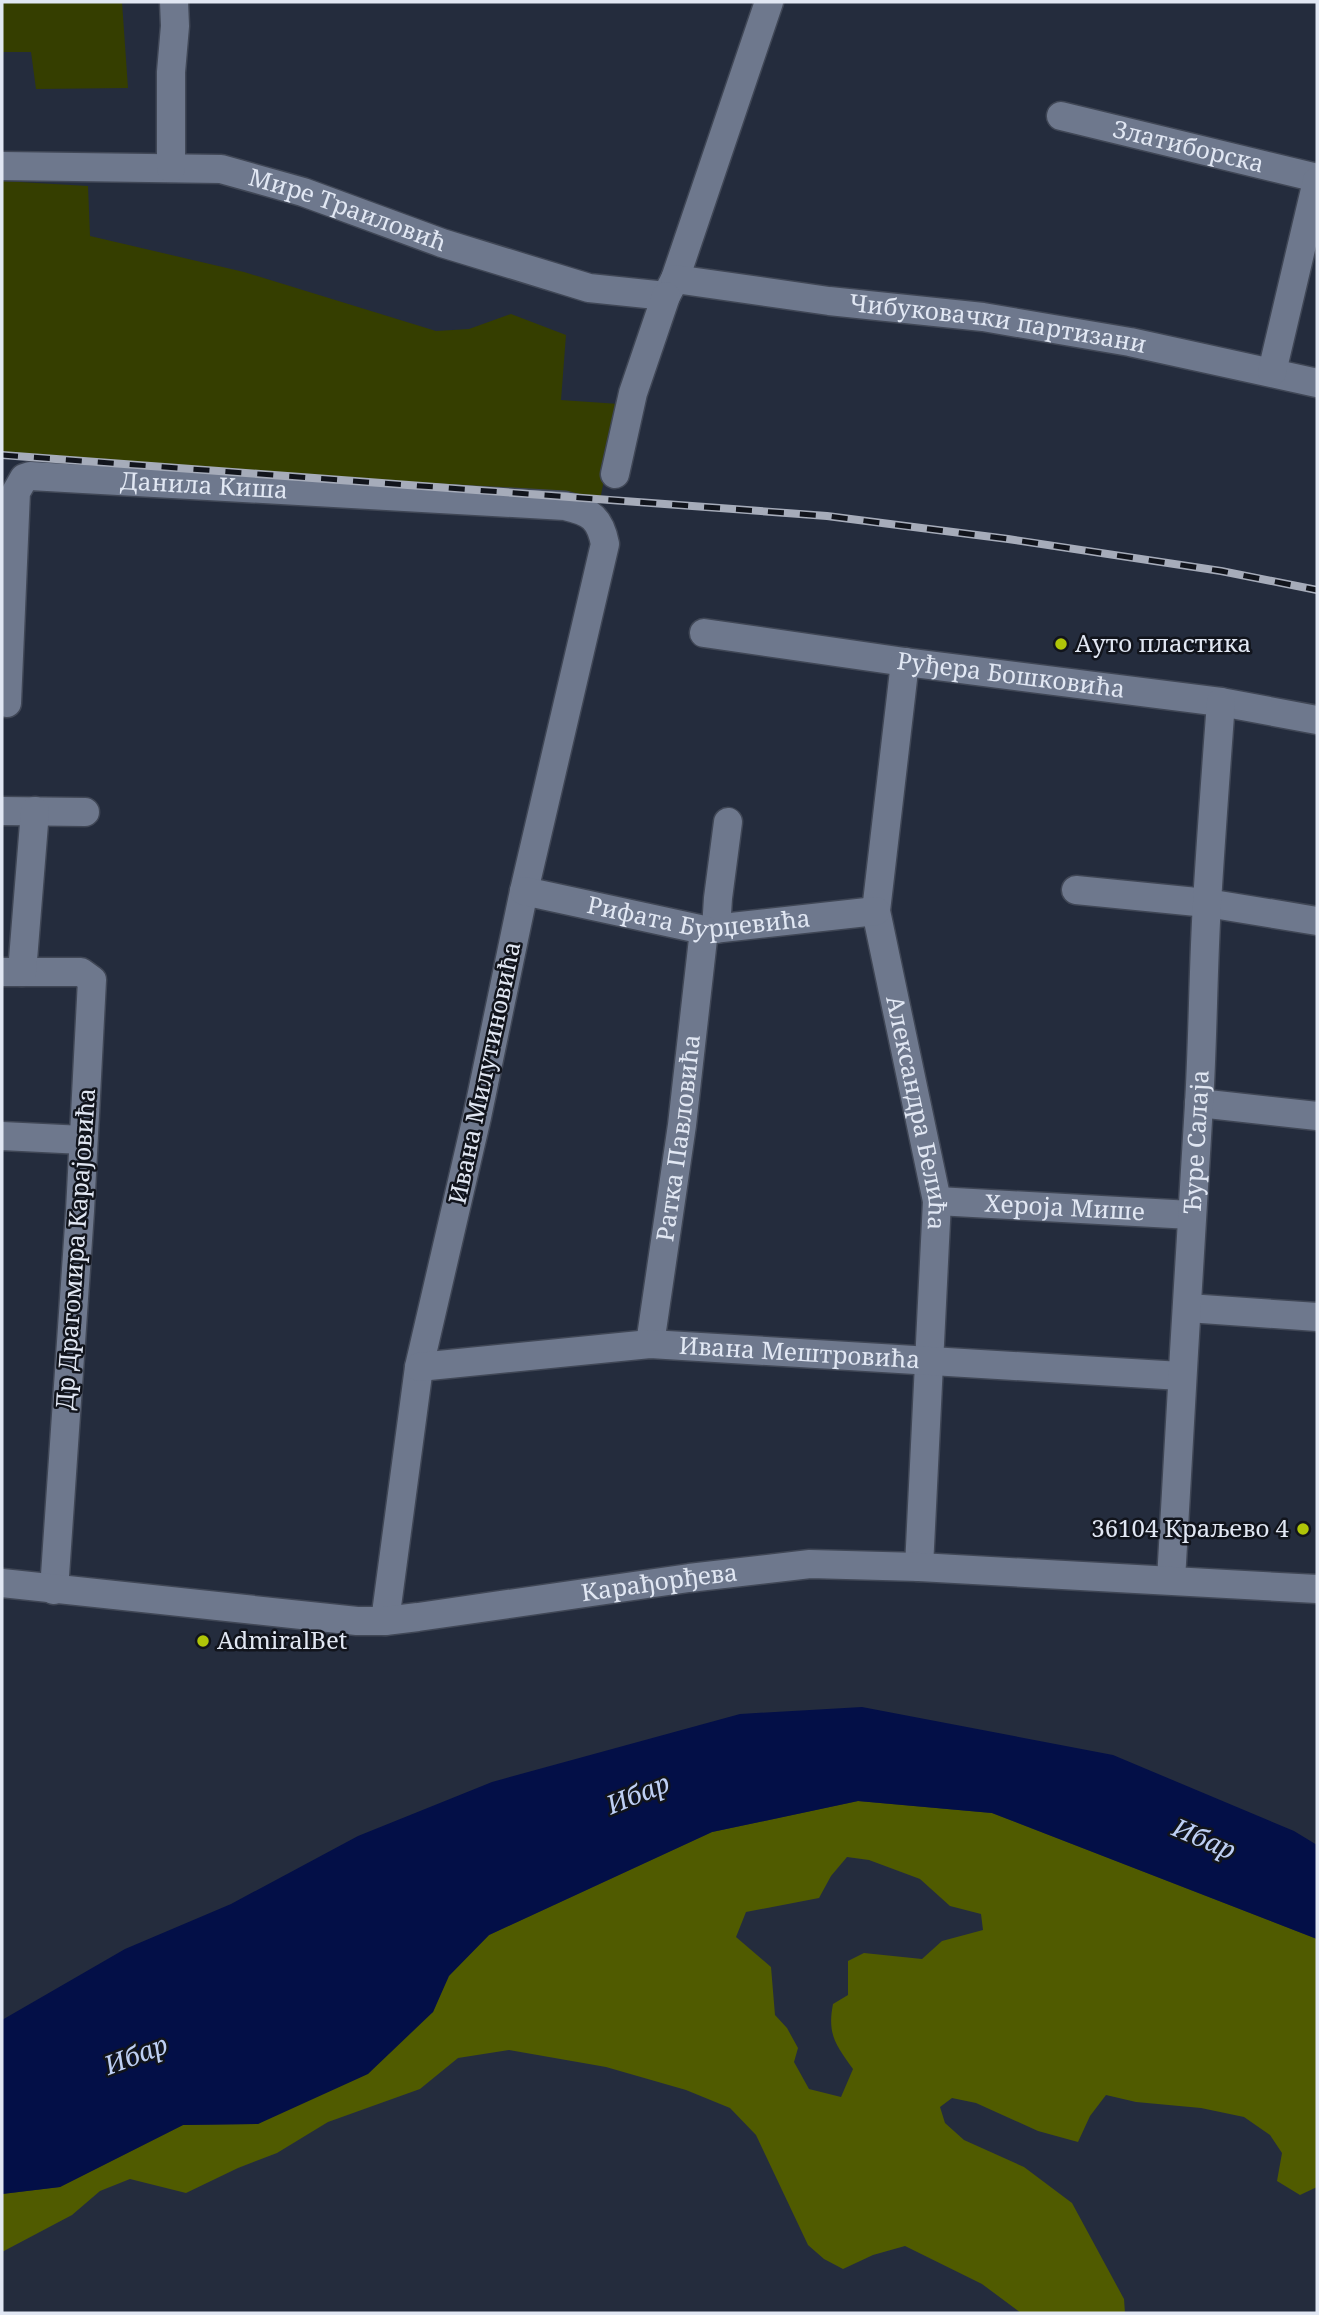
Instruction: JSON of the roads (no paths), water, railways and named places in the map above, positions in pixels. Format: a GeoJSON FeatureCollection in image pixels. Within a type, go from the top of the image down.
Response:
{"type":"FeatureCollection","features":[{"type":"Feature","properties":{"kind":"street"},"geometry":{"type":"LineString","coordinates":[[171,168],[174,2]]}},
{"type":"Feature","properties":{"kind":"street"},"geometry":{"type":"LineString","coordinates":[[615,474],[633,393],[769,2]]}},
{"type":"Feature","properties":{"kind":"street","name":"Златиборска"},"geometry":{"type":"LineString","coordinates":[[1061,116],[1317,180]]}},
{"type":"Feature","properties":{"kind":"street","name":"Мире Траиловић"},"geometry":{"type":"LineString","coordinates":[[2,166],[221,169],[303,192],[442,243],[589,288],[671,288]]}},
{"type":"Feature","properties":{"kind":"street"},"geometry":{"type":"LineString","coordinates":[[1272,372],[1317,180]]}},
{"type":"Feature","properties":{"kind":"street","name":"Чибуковачки партизани"},"geometry":{"type":"LineString","coordinates":[[671,288],[983,317],[1130,341],[1317,383]]}},
{"type":"Feature","properties":{"kind":"street","name":"Данила Киша"},"geometry":{"type":"LineString","coordinates":[[7,703],[16,492],[24,478],[30,475],[565,506],[591,514],[602,528]]}},
{"type":"Feature","properties":{"kind":"street","name":"Ивана Милутиновића"},"geometry":{"type":"LineString","coordinates":[[385,1621],[419,1367],[477,1117],[524,891],[605,544],[602,528]]}},
{"type":"Feature","properties":{"kind":"street","name":"Руђера Бошковића"},"geometry":{"type":"LineString","coordinates":[[704,633],[905,662],[1221,702],[1317,720]]}},
{"type":"Feature","properties":{"kind":"street","name":"Александра Белића"},"geometry":{"type":"LineString","coordinates":[[905,662],[876,911],[937,1201],[919,1567]]}},
{"type":"Feature","properties":{"kind":"street","name":"Ђуре Салаја"},"geometry":{"type":"LineString","coordinates":[[1171,1580],[1199,1103],[1207,903],[1221,702]]}},
{"type":"Feature","properties":{"kind":"street"},"geometry":{"type":"LineString","coordinates":[[2,811],[85,812]]}},
{"type":"Feature","properties":{"kind":"street","name":"Др Драгомира Карајовића"},"geometry":{"type":"LineString","coordinates":[[35,811],[12,972],[81,972],[92,980],[54,1590]]}},
{"type":"Feature","properties":{"kind":"street","name":"Ратка Павловића"},"geometry":{"type":"LineString","coordinates":[[650,1345],[728,822]]}},
{"type":"Feature","properties":{"kind":"street"},"geometry":{"type":"LineString","coordinates":[[1076,890],[1207,903],[1317,921]]}},
{"type":"Feature","properties":{"kind":"street","name":"Рифата Бурџевића"},"geometry":{"type":"LineString","coordinates":[[524,891],[710,930],[876,911]]}},
{"type":"Feature","properties":{"kind":"street"},"geometry":{"type":"LineString","coordinates":[[1199,1103],[1317,1116]]}},
{"type":"Feature","properties":{"kind":"street"},"geometry":{"type":"LineString","coordinates":[[2,1136],[83,1140]]}},
{"type":"Feature","properties":{"kind":"street","name":"Хероја Мише"},"geometry":{"type":"LineString","coordinates":[[937,1201],[1191,1215]]}},
{"type":"Feature","properties":{"kind":"street"},"geometry":{"type":"LineString","coordinates":[[1188,1308],[1317,1317]]}},
{"type":"Feature","properties":{"kind":"street","name":"Ивана Мештровића"},"geometry":{"type":"LineString","coordinates":[[419,1367],[650,1345],[1181,1376]]}},
{"type":"Feature","properties":{"kind":"street","name":"Карађорђева"},"geometry":{"type":"LineString","coordinates":[[2,1583],[345,1620],[385,1621],[688,1578],[810,1564],[919,1567],[1317,1589]]}},
{"type":"Feature","properties":{"kind":"water","name":"Ибар"},"geometry":{"type":"Polygon","coordinates":[[[862,1707],[1113,1755],[1294,1831],[1317,1845],[1317,1939],[992,1813],[858,1801],[712,1832],[489,1935],[449,1976],[433,2012],[368,2074],[258,2124],[183,2125],[60,2187],[2,2194],[2,2020],[125,1949],[231,1904],[358,1836],[492,1782],[740,1714],[862,1707]]]}},
{"type":"Feature","properties":{"kind":"railway"},"geometry":{"type":"LineString","coordinates":[[2,455],[827,516],[1008,539],[1221,571],[1317,590]]}},
{"type":"Feature","properties":{"kind":"place","name":"Ауто пластика"},"geometry":{"type":"Point","coordinates":[1061,644]}},
{"type":"Feature","properties":{"kind":"place","name":"36104 Краљево 4"},"geometry":{"type":"Point","coordinates":[1303,1529]}},
{"type":"Feature","properties":{"kind":"place","name":"AdmiralBet"},"geometry":{"type":"Point","coordinates":[203,1641]}}]}
